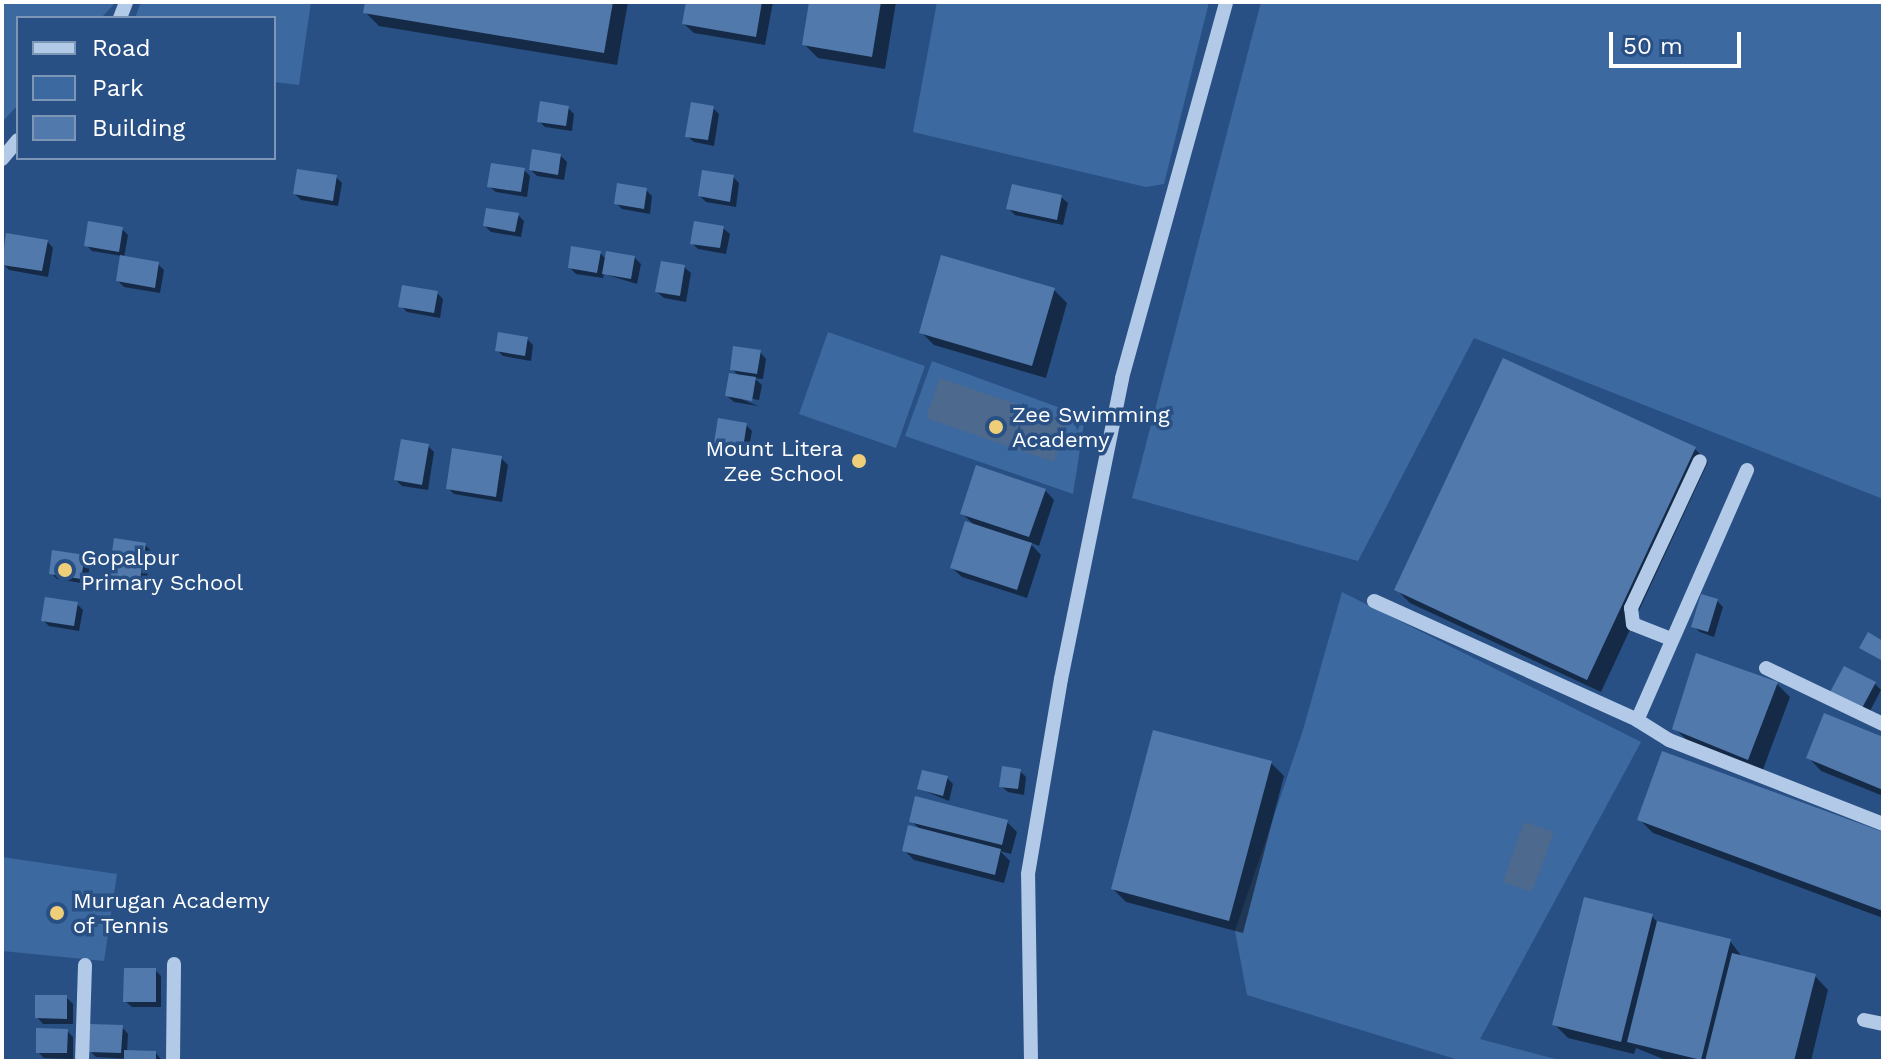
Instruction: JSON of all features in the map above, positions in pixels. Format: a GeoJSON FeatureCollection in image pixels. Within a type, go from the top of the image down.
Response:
{"type":"FeatureCollection","features":[{"type":"Feature","properties":{"kind":"street"},"geometry":{"type":"LineString","coordinates":[[1031,1061],[1028,874],[1061,679],[1122,378],[1226,2]]}},
{"type":"Feature","properties":{"kind":"street"},"geometry":{"type":"LineString","coordinates":[[2,159],[16,142]]}},
{"type":"Feature","properties":{"kind":"street"},"geometry":{"type":"LineString","coordinates":[[1671,639],[1633,624],[1631,608],[1700,461]]}},
{"type":"Feature","properties":{"kind":"street"},"geometry":{"type":"LineString","coordinates":[[1637,720],[1747,470]]}},
{"type":"Feature","properties":{"kind":"street"},"geometry":{"type":"LineString","coordinates":[[1374,601],[1637,720],[1669,740],[1883,824]]}},
{"type":"Feature","properties":{"kind":"street"},"geometry":{"type":"LineString","coordinates":[[1766,668],[1883,724]]}},
{"type":"Feature","properties":{"kind":"street"},"geometry":{"type":"LineString","coordinates":[[173,1061],[174,964]]}},
{"type":"Feature","properties":{"kind":"street"},"geometry":{"type":"LineString","coordinates":[[82,1061],[85,965]]}},
{"type":"Feature","properties":{"kind":"street"},"geometry":{"type":"LineString","coordinates":[[1864,1020],[1883,1024]]}},
{"type":"Feature","properties":{"kind":"green space"},"geometry":{"type":"Polygon","coordinates":[[[2,2],[116,2],[103,16],[16,16],[16,107],[2,122],[2,2]]]}},
{"type":"Feature","properties":{"kind":"green space"},"geometry":{"type":"Polygon","coordinates":[[[141,2],[311,2],[299,85],[276,82],[276,16],[136,16],[141,2]]]}},
{"type":"Feature","properties":{"kind":"green space"},"geometry":{"type":"Polygon","coordinates":[[[937,2],[1209,2],[1164,184],[1146,187],[913,132],[937,2]]]}},
{"type":"Feature","properties":{"kind":"green space"},"geometry":{"type":"Polygon","coordinates":[[[1261,2],[1883,2],[1883,499],[1474,338],[1358,561],[1132,498],[1261,2]]]}},
{"type":"Feature","properties":{"kind":"green space"},"geometry":{"type":"Polygon","coordinates":[[[828,332],[925,366],[896,448],[799,414],[828,332]]]}},
{"type":"Feature","properties":{"kind":"green space","name":"Zee Swimming Academy"},"geometry":{"type":"Polygon","coordinates":[[[932,361],[1085,417],[1073,494],[905,436],[932,361]]]}},
{"type":"Feature","properties":{"kind":"green space"},"geometry":{"type":"Polygon","coordinates":[[[1342,592],[1641,742],[1480,1039],[1563,1061],[1462,1061],[1247,995],[1235,931],[1303,730],[1342,592]]]}},
{"type":"Feature","properties":{"kind":"green space","name":"Murugan Academy of Tennis"},"geometry":{"type":"Polygon","coordinates":[[[2,857],[117,874],[104,961],[2,951],[2,857]]]}},
{"type":"Feature","properties":{"kind":"shaded area"},"geometry":{"type":"Polygon","coordinates":[[[940,378],[1068,422],[1054,462],[926,418],[940,378]]]}},
{"type":"Feature","properties":{"kind":"shaded area"},"geometry":{"type":"Polygon","coordinates":[[[1524,822],[1554,832],[1532,892],[1503,882],[1524,822]]]}},
{"type":"Feature","properties":{"kind":"building"},"geometry":{"type":"Polygon","coordinates":[[[365,2],[613,2],[604,53],[363,13],[365,2]]]}},
{"type":"Feature","properties":{"kind":"building"},"geometry":{"type":"Polygon","coordinates":[[[686,2],[762,2],[756,37],[682,24],[686,2]]]}},
{"type":"Feature","properties":{"kind":"building"},"geometry":{"type":"Polygon","coordinates":[[[809,2],[881,2],[872,57],[802,45],[809,2]]]}},
{"type":"Feature","properties":{"kind":"building"},"geometry":{"type":"Polygon","coordinates":[[[540,101],[569,106],[566,126],[537,122],[540,101]]]}},
{"type":"Feature","properties":{"kind":"building"},"geometry":{"type":"Polygon","coordinates":[[[691,102],[714,106],[708,140],[685,137],[691,102]]]}},
{"type":"Feature","properties":{"kind":"building"},"geometry":{"type":"Polygon","coordinates":[[[532,149],[561,154],[558,175],[529,170],[532,149]]]}},
{"type":"Feature","properties":{"kind":"building"},"geometry":{"type":"Polygon","coordinates":[[[491,163],[525,168],[521,192],[487,187],[491,163]]]}},
{"type":"Feature","properties":{"kind":"building"},"geometry":{"type":"Polygon","coordinates":[[[297,169],[337,175],[333,201],[293,194],[297,169]]]}},
{"type":"Feature","properties":{"kind":"building"},"geometry":{"type":"Polygon","coordinates":[[[702,170],[734,175],[730,202],[698,196],[702,170]]]}},
{"type":"Feature","properties":{"kind":"building"},"geometry":{"type":"Polygon","coordinates":[[[617,183],[647,188],[644,209],[614,204],[617,183]]]}},
{"type":"Feature","properties":{"kind":"building"},"geometry":{"type":"Polygon","coordinates":[[[1012,184],[1062,195],[1057,220],[1006,209],[1012,184]]]}},
{"type":"Feature","properties":{"kind":"building"},"geometry":{"type":"Polygon","coordinates":[[[486,208],[519,213],[515,232],[483,226],[486,208]]]}},
{"type":"Feature","properties":{"kind":"building"},"geometry":{"type":"Polygon","coordinates":[[[88,221],[123,227],[119,252],[84,246],[88,221]]]}},
{"type":"Feature","properties":{"kind":"building"},"geometry":{"type":"Polygon","coordinates":[[[694,221],[724,226],[720,248],[690,244],[694,221]]]}},
{"type":"Feature","properties":{"kind":"building"},"geometry":{"type":"Polygon","coordinates":[[[6,233],[48,240],[42,271],[2,265],[6,233]]]}},
{"type":"Feature","properties":{"kind":"building"},"geometry":{"type":"Polygon","coordinates":[[[571,246],[601,251],[597,273],[568,268],[571,246]]]}},
{"type":"Feature","properties":{"kind":"building"},"geometry":{"type":"Polygon","coordinates":[[[606,251],[635,256],[631,279],[602,274],[606,251]]]}},
{"type":"Feature","properties":{"kind":"building"},"geometry":{"type":"Polygon","coordinates":[[[120,255],[159,262],[155,288],[116,281],[120,255]]]}},
{"type":"Feature","properties":{"kind":"building"},"geometry":{"type":"Polygon","coordinates":[[[941,255],[1055,288],[1032,366],[919,333],[941,255]]]}},
{"type":"Feature","properties":{"kind":"building"},"geometry":{"type":"Polygon","coordinates":[[[661,261],[685,265],[680,296],[655,292],[661,261]]]}},
{"type":"Feature","properties":{"kind":"building"},"geometry":{"type":"Polygon","coordinates":[[[402,285],[438,291],[434,313],[398,307],[402,285]]]}},
{"type":"Feature","properties":{"kind":"building"},"geometry":{"type":"Polygon","coordinates":[[[498,332],[528,337],[525,356],[495,351],[498,332]]]}},
{"type":"Feature","properties":{"kind":"building"},"geometry":{"type":"Polygon","coordinates":[[[733,346],[761,350],[757,374],[730,370],[733,346]]]}},
{"type":"Feature","properties":{"kind":"building"},"geometry":{"type":"Polygon","coordinates":[[[1503,358],[1696,447],[1587,680],[1394,590],[1503,358]]]}},
{"type":"Feature","properties":{"kind":"building"},"geometry":{"type":"Polygon","coordinates":[[[729,373],[756,377],[752,401],[725,396],[729,373]]]}},
{"type":"Feature","properties":{"kind":"building"},"geometry":{"type":"Polygon","coordinates":[[[718,418],[747,423],[743,448],[714,443],[718,418]]]}},
{"type":"Feature","properties":{"kind":"building"},"geometry":{"type":"Polygon","coordinates":[[[401,439],[429,444],[422,485],[394,480],[401,439]]]}},
{"type":"Feature","properties":{"kind":"building"},"geometry":{"type":"Polygon","coordinates":[[[452,448],[502,456],[496,497],[446,489],[452,448]]]}},
{"type":"Feature","properties":{"kind":"building"},"geometry":{"type":"Polygon","coordinates":[[[976,465],[1046,489],[1029,537],[960,514],[976,465]]]}},
{"type":"Feature","properties":{"kind":"building"},"geometry":{"type":"Polygon","coordinates":[[[965,521],[1032,543],[1017,590],[950,568],[965,521]]]}},
{"type":"Feature","properties":{"kind":"building"},"geometry":{"type":"Polygon","coordinates":[[[114,538],[146,543],[139,586],[108,581],[114,538]]]}},
{"type":"Feature","properties":{"kind":"building"},"geometry":{"type":"Polygon","coordinates":[[[52,550],[85,555],[81,579],[49,574],[52,550]]]}},
{"type":"Feature","properties":{"kind":"building"},"geometry":{"type":"Polygon","coordinates":[[[1701,594],[1718,599],[1708,632],[1691,627],[1701,594]]]}},
{"type":"Feature","properties":{"kind":"building"},"geometry":{"type":"Polygon","coordinates":[[[45,597],[78,602],[74,626],[41,621],[45,597]]]}},
{"type":"Feature","properties":{"kind":"building"},"geometry":{"type":"Polygon","coordinates":[[[1868,632],[1883,641],[1883,661],[1859,648],[1868,632]]]}},
{"type":"Feature","properties":{"kind":"building"},"geometry":{"type":"Polygon","coordinates":[[[1696,653],[1778,682],[1748,760],[1672,729],[1696,653]]]}},
{"type":"Feature","properties":{"kind":"building"},"geometry":{"type":"Polygon","coordinates":[[[1844,666],[1876,682],[1862,708],[1829,694],[1844,666]]]}},
{"type":"Feature","properties":{"kind":"building"},"geometry":{"type":"Polygon","coordinates":[[[1824,713],[1883,737],[1883,790],[1806,758],[1824,713]]]}},
{"type":"Feature","properties":{"kind":"building"},"geometry":{"type":"Polygon","coordinates":[[[1153,730],[1272,761],[1229,921],[1111,889],[1153,730]]]}},
{"type":"Feature","properties":{"kind":"building"},"geometry":{"type":"Polygon","coordinates":[[[1662,751],[1883,832],[1883,911],[1637,820],[1662,751]]]}},
{"type":"Feature","properties":{"kind":"building"},"geometry":{"type":"Polygon","coordinates":[[[1002,766],[1021,769],[1018,789],[999,787],[1002,766]]]}},
{"type":"Feature","properties":{"kind":"building"},"geometry":{"type":"Polygon","coordinates":[[[922,770],[948,776],[943,796],[917,789],[922,770]]]}},
{"type":"Feature","properties":{"kind":"building"},"geometry":{"type":"Polygon","coordinates":[[[915,796],[1008,820],[1002,845],[909,822],[915,796]]]}},
{"type":"Feature","properties":{"kind":"building"},"geometry":{"type":"Polygon","coordinates":[[[908,825],[1001,849],[995,875],[902,851],[908,825]]]}},
{"type":"Feature","properties":{"kind":"building"},"geometry":{"type":"Polygon","coordinates":[[[1584,897],[1653,914],[1621,1042],[1552,1025],[1584,897]]]}},
{"type":"Feature","properties":{"kind":"building"},"geometry":{"type":"Polygon","coordinates":[[[1657,921],[1731,939],[1701,1060],[1627,1042],[1657,921]]]}},
{"type":"Feature","properties":{"kind":"building"},"geometry":{"type":"Polygon","coordinates":[[[1732,953],[1816,974],[1794,1061],[1705,1061],[1732,953]]]}},
{"type":"Feature","properties":{"kind":"building"},"geometry":{"type":"Polygon","coordinates":[[[124,968],[156,968],[156,1002],[123,1002],[124,968]]]}},
{"type":"Feature","properties":{"kind":"building"},"geometry":{"type":"Polygon","coordinates":[[[35,995],[67,995],[67,1019],[35,1018],[35,995]]]}},
{"type":"Feature","properties":{"kind":"building"},"geometry":{"type":"Polygon","coordinates":[[[90,1024],[123,1025],[121,1053],[88,1052],[90,1024]]]}},
{"type":"Feature","properties":{"kind":"building"},"geometry":{"type":"Polygon","coordinates":[[[36,1028],[68,1029],[67,1053],[36,1053],[36,1028]]]}},
{"type":"Feature","properties":{"kind":"building"},"geometry":{"type":"Polygon","coordinates":[[[124,1050],[156,1051],[156,1061],[124,1061],[124,1050]]]}},
{"type":"Feature","properties":{"kind":"place","name":"Zee Swimming Academy"},"geometry":{"type":"Point","coordinates":[996,427]}},
{"type":"Feature","properties":{"kind":"place","name":"Mount Litera Zee School"},"geometry":{"type":"Point","coordinates":[859,461]}},
{"type":"Feature","properties":{"kind":"place","name":"Gopalpur Primary School"},"geometry":{"type":"Point","coordinates":[65,570]}},
{"type":"Feature","properties":{"kind":"place","name":"Murugan Academy of Tennis"},"geometry":{"type":"Point","coordinates":[57,913]}}]}
